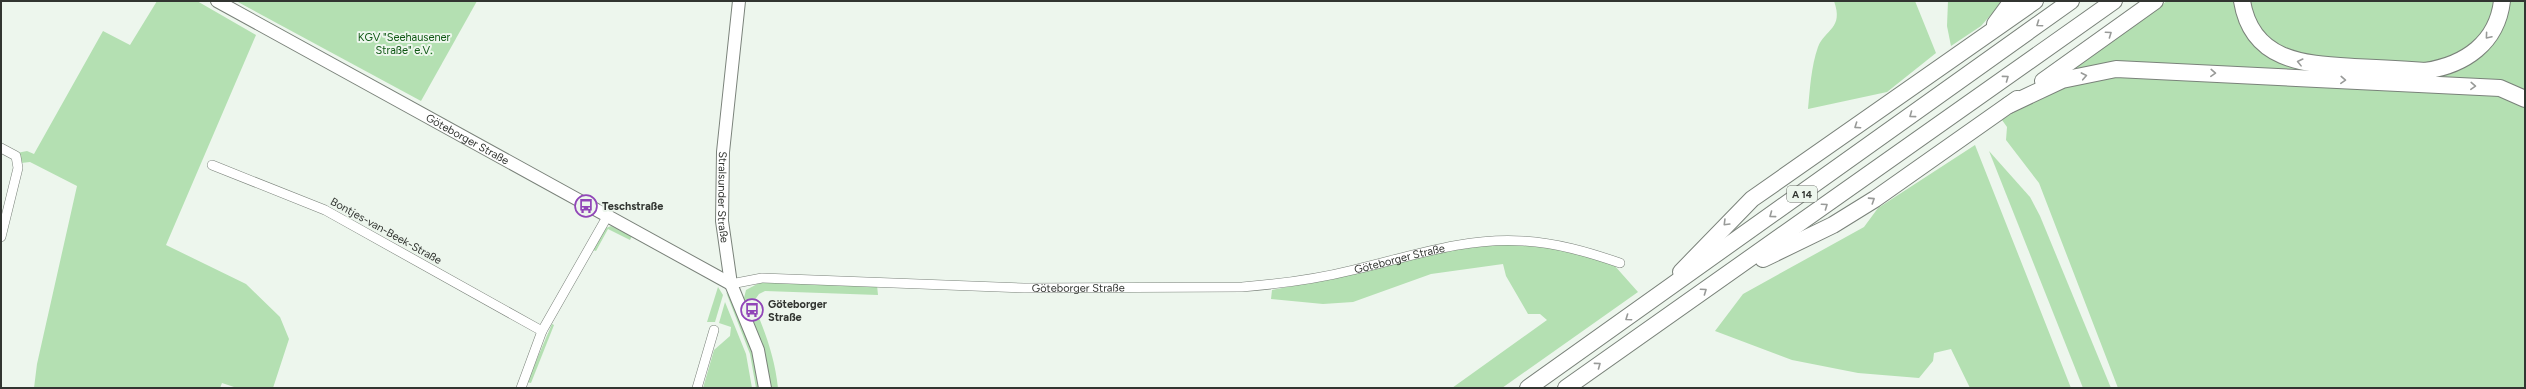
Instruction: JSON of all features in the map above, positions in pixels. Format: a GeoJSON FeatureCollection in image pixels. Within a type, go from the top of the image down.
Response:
{"type":"FeatureCollection","features":[{"type":"Feature","properties":{"kind":"highway"},"geometry":{"type":"LineString","coordinates":[[1983,38],[2012,1]]}},
{"type":"Feature","properties":{"kind":"highway"},"geometry":{"type":"LineString","coordinates":[[1660,295],[1717,232],[1752,199],[1868,119],[1934,70],[1983,38],[2035,1]]}},
{"type":"Feature","properties":{"kind":"highway","name":"A 14"},"geometry":{"type":"LineString","coordinates":[[1528,388],[2071,1]]}},
{"type":"Feature","properties":{"kind":"highway","name":"A 14"},"geometry":{"type":"LineString","coordinates":[[1566,388],[2114,1]]}},
{"type":"Feature","properties":{"kind":"highway"},"geometry":{"type":"LineString","coordinates":[[1725,277],[1833,225],[1984,123],[2155,1]]}},
{"type":"Feature","properties":{"kind":"highway"},"geometry":{"type":"LineString","coordinates":[[2242,1],[2249,25],[2268,47],[2288,59],[2308,64],[2425,71],[2444,68],[2465,59],[2490,36],[2500,17],[2502,1]]}},
{"type":"Feature","properties":{"kind":"highway"},"geometry":{"type":"LineString","coordinates":[[2009,105],[2062,80],[2116,69],[2500,88],[2525,99]]}},
{"type":"Feature","properties":{"kind":"street","name":"Göteborger Straße"},"geometry":{"type":"LineString","coordinates":[[218,1],[731,284],[762,278],[1024,288],[1242,287],[1273,285],[1351,271],[1441,248],[1484,242],[1522,241],[1579,249],[1620,263]]}},
{"type":"Feature","properties":{"kind":"street","name":"Stralsunder Straße"},"geometry":{"type":"LineString","coordinates":[[739,1],[723,152],[722,221],[731,284],[758,350],[765,388]]}},
{"type":"Feature","properties":{"kind":"street"},"geometry":{"type":"LineString","coordinates":[[1,148],[16,156],[18,168],[1,237]]}},
{"type":"Feature","properties":{"kind":"street","name":"Bontjes-van-Beek-Straße"},"geometry":{"type":"LineString","coordinates":[[212,165],[325,210],[542,331]]}},
{"type":"Feature","properties":{"kind":"street"},"geometry":{"type":"LineString","coordinates":[[521,388],[542,331],[607,216]]}},
{"type":"Feature","properties":{"kind":"street"},"geometry":{"type":"LineString","coordinates":[[697,388],[714,330]]}},
{"type":"Feature","properties":{"kind":"green space"},"geometry":{"type":"Polygon","coordinates":[[[157,1],[197,1],[256,35],[166,245],[246,284],[280,317],[289,339],[273,388],[237,388],[222,383],[220,388],[34,388],[37,364],[77,186],[30,162],[21,163],[17,153],[27,151],[34,154],[103,31],[130,45],[157,1]]]}},
{"type":"Feature","properties":{"kind":"green space","name":"KGV \"Seehausener Straße\" e.V."},"geometry":{"type":"Polygon","coordinates":[[[236,1],[477,1],[421,101],[236,1]]]}},
{"type":"Feature","properties":{"kind":"green space"},"geometry":{"type":"Polygon","coordinates":[[[1834,1],[1915,1],[1936,53],[1887,92],[1808,109],[1812,70],[1818,47],[1832,28],[1837,17],[1834,1]]]}},
{"type":"Feature","properties":{"kind":"green space"},"geometry":{"type":"Polygon","coordinates":[[[1948,1],[2003,1],[1981,26],[1951,46],[1947,26],[1948,1]]]}},
{"type":"Feature","properties":{"kind":"green space"},"geometry":{"type":"Polygon","coordinates":[[[2167,1],[2237,1],[2277,58],[2458,67],[2508,1],[2525,1],[2525,94],[2175,66],[2060,77],[2167,1]]]}},
{"type":"Feature","properties":{"kind":"green space"},"geometry":{"type":"Polygon","coordinates":[[[2246,1],[2499,1],[2485,35],[2442,64],[2299,58],[2264,38],[2246,1]]]}},
{"type":"Feature","properties":{"kind":"green space"},"geometry":{"type":"Polygon","coordinates":[[[2118,74],[2485,89],[2525,102],[2525,388],[2118,388],[2039,183],[2006,140],[2007,127],[2002,120],[2027,103],[2060,87],[2118,74]]]}},
{"type":"Feature","properties":{"kind":"green space"},"geometry":{"type":"Polygon","coordinates":[[[1975,145],[2071,388],[1970,388],[1951,349],[1934,353],[1933,361],[1919,378],[1858,373],[1792,360],[1715,331],[1743,294],[1864,227],[1878,208],[1975,145]]]}},
{"type":"Feature","properties":{"kind":"green space"},"geometry":{"type":"Polygon","coordinates":[[[1989,151],[2030,197],[2040,216],[2111,388],[2083,388],[1989,151]]]}},
{"type":"Feature","properties":{"kind":"green space"},"geometry":{"type":"Polygon","coordinates":[[[611,226],[632,236],[630,240],[608,229],[596,251],[593,250],[606,228],[611,226]]]}},
{"type":"Feature","properties":{"kind":"green space"},"geometry":{"type":"Polygon","coordinates":[[[1521,244],[1570,251],[1614,265],[1638,292],[1502,388],[1452,388],[1547,320],[1540,314],[1528,314],[1506,276],[1503,264],[1431,274],[1353,302],[1323,304],[1271,299],[1272,290],[1427,255],[1489,246],[1521,244]]]}},
{"type":"Feature","properties":{"kind":"green space"},"geometry":{"type":"Polygon","coordinates":[[[761,282],[877,285],[878,295],[765,291],[759,294],[754,301],[755,308],[770,347],[778,388],[771,388],[765,354],[744,298],[746,290],[761,282]]]}},
{"type":"Feature","properties":{"kind":"green space"},"geometry":{"type":"Polygon","coordinates":[[[718,287],[723,295],[715,322],[707,322],[718,287]]]}},
{"type":"Feature","properties":{"kind":"green space"},"geometry":{"type":"Polygon","coordinates":[[[726,292],[739,313],[744,325],[752,350],[759,388],[756,388],[750,354],[726,292]]]}},
{"type":"Feature","properties":{"kind":"green space"},"geometry":{"type":"Polygon","coordinates":[[[725,302],[746,354],[752,388],[703,388],[714,350],[730,336],[731,327],[719,323],[725,302]]]}},
{"type":"Feature","properties":{"kind":"green space"},"geometry":{"type":"Polygon","coordinates":[[[552,324],[554,325],[531,383],[527,382],[552,324]]]}},
{"type":"Feature","properties":{"kind":"place","name":"Teschstraße"},"geometry":{"type":"Point","coordinates":[586,206]}},
{"type":"Feature","properties":{"kind":"place","name":"Göteborger Straße"},"geometry":{"type":"Point","coordinates":[752,310]}}]}
